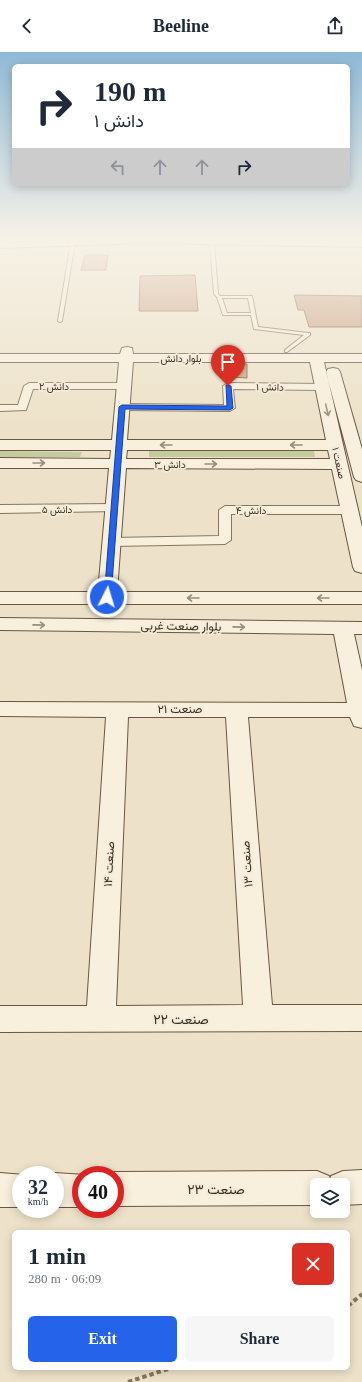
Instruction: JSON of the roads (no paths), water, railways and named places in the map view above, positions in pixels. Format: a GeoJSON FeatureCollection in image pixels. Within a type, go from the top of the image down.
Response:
{"type":"FeatureCollection","features":[{"type":"Feature","properties":{"kind":"street","name":"بلوار دانش"},"geometry":{"type":"LineString","coordinates":[[0,351],[126,354],[287,355],[362,351]]}},
{"type":"Feature","properties":{"kind":"street","name":"بلوار دانش"},"geometry":{"type":"LineString","coordinates":[[0,358],[126,354]]}},
{"type":"Feature","properties":{"kind":"street"},"geometry":{"type":"LineString","coordinates":[[107,597],[126,354]]}},
{"type":"Feature","properties":{"kind":"street","name":"بلوار دانش"},"geometry":{"type":"LineString","coordinates":[[287,355],[322,358],[362,358]]}},
{"type":"Feature","properties":{"kind":"street","name":"صنعت ۱"},"geometry":{"type":"LineString","coordinates":[[322,358],[322,387],[362,567]]}},
{"type":"Feature","properties":{"kind":"street","name":"صنعت ۱"},"geometry":{"type":"LineString","coordinates":[[322,358],[362,477]]}},
{"type":"Feature","properties":{"kind":"street","name":"دانش ۲"},"geometry":{"type":"LineString","coordinates":[[0,408],[22,408],[29,386],[124,386]]}},
{"type":"Feature","properties":{"kind":"street","name":"دانش ۱"},"geometry":{"type":"LineString","coordinates":[[122,407],[230,408],[228,386],[322,387]]}},
{"type":"Feature","properties":{"kind":"street","name":"دانش ۳"},"geometry":{"type":"LineString","coordinates":[[0,445],[335,445]]}},
{"type":"Feature","properties":{"kind":"street","name":"دانش ۳"},"geometry":{"type":"LineString","coordinates":[[0,463],[339,464]]}},
{"type":"Feature","properties":{"kind":"street","name":"دانش ۵"},"geometry":{"type":"LineString","coordinates":[[0,509],[114,508]]}},
{"type":"Feature","properties":{"kind":"street","name":"دانش ۴"},"geometry":{"type":"LineString","coordinates":[[112,542],[225,540],[225,510],[349,510]]}},
{"type":"Feature","properties":{"kind":"street"},"geometry":{"type":"LineString","coordinates":[[0,598],[362,598]]}},
{"type":"Feature","properties":{"kind":"street","name":"بلوار صنعت غربی"},"geometry":{"type":"LineString","coordinates":[[0,624],[352,628]]}},
{"type":"Feature","properties":{"kind":"street"},"geometry":{"type":"LineString","coordinates":[[352,628],[361,715]]}},
{"type":"Feature","properties":{"kind":"street","name":"صنعت ۲۱"},"geometry":{"type":"LineString","coordinates":[[0,709],[237,710],[361,715]]}},
{"type":"Feature","properties":{"kind":"street","name":"صنعت ۱۴"},"geometry":{"type":"LineString","coordinates":[[101,1019],[117,709]]}},
{"type":"Feature","properties":{"kind":"street","name":"صنعت ۱۳"},"geometry":{"type":"LineString","coordinates":[[237,710],[258,1018]]}},
{"type":"Feature","properties":{"kind":"street","name":"صنعت ۲۲"},"geometry":{"type":"LineString","coordinates":[[0,1019],[362,1018]]}},
{"type":"Feature","properties":{"kind":"street","name":"صنعت ۲۳"},"geometry":{"type":"LineString","coordinates":[[124,1189],[310,1188]]}},
{"type":"Feature","properties":{"kind":"street"},"geometry":{"type":"LineString","coordinates":[[350,1188],[362,1188]]}},
{"type":"Feature","properties":{"kind":"street"},"geometry":{"type":"LineString","coordinates":[[0,1190],[12,1190]]}},
{"type":"Feature","properties":{"kind":"lane"},"geometry":{"type":"LineString","coordinates":[[60,321],[63,302]]}},
{"type":"Feature","properties":{"kind":"lane"},"geometry":{"type":"LineString","coordinates":[[221,302],[225,314],[253,314]]}},
{"type":"Feature","properties":{"kind":"lane"},"geometry":{"type":"LineString","coordinates":[[251,302],[256,328],[308,334],[287,355]]}}]}
